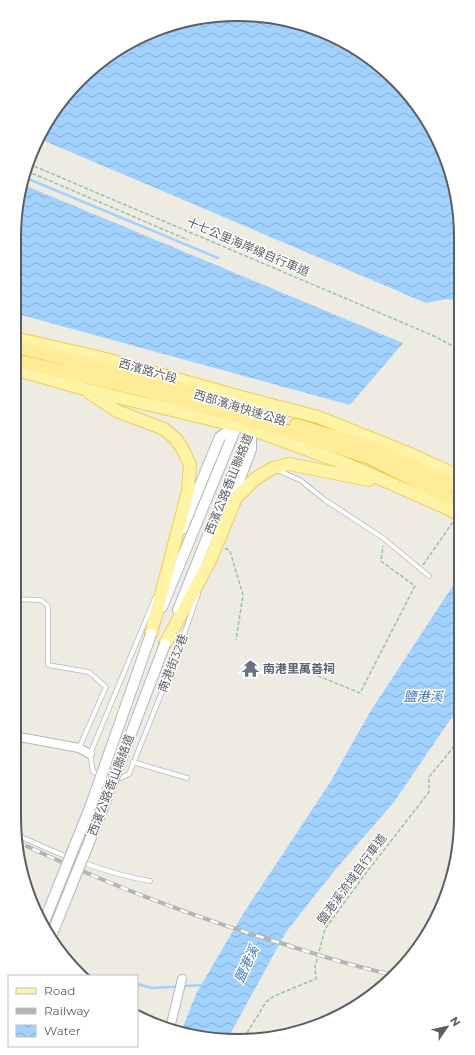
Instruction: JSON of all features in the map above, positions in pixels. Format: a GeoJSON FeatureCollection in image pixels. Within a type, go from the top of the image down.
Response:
{"type":"FeatureCollection","features":[{"type":"Feature","properties":{"kind":"highway","name":"西部濱海快速公路"},"geometry":{"type":"LineString","coordinates":[[21,348],[150,380],[240,412],[252,420],[368,458],[454,508]]}},
{"type":"Feature","properties":{"kind":"highway","name":"西部濱海快速公路"},"geometry":{"type":"LineString","coordinates":[[21,362],[240,412]]}},
{"type":"Feature","properties":{"kind":"highway","name":"西部濱海快速公路"},"geometry":{"type":"LineString","coordinates":[[252,420],[371,448],[454,485]]}},
{"type":"Feature","properties":{"kind":"main road","name":"西濱路六段"},"geometry":{"type":"LineString","coordinates":[[21,340],[98,357],[240,412],[252,420],[349,465],[408,491],[454,508]]}},
{"type":"Feature","properties":{"kind":"main road","name":"西濱路六段"},"geometry":{"type":"LineString","coordinates":[[21,371],[84,389],[240,412],[318,417],[408,453],[454,474]]}},
{"type":"Feature","properties":{"kind":"main road"},"geometry":{"type":"LineString","coordinates":[[84,389],[117,411],[164,429],[176,439],[190,465],[188,491],[151,634]]}},
{"type":"Feature","properties":{"kind":"main road"},"geometry":{"type":"LineString","coordinates":[[165,644],[210,563],[236,498],[255,479],[273,468],[289,464],[356,477],[408,491]]}},
{"type":"Feature","properties":{"kind":"street"},"geometry":{"type":"LineString","coordinates":[[168,564],[220,437],[240,412]]}},
{"type":"Feature","properties":{"kind":"street","name":"西濱公路香山聯絡道"},"geometry":{"type":"LineString","coordinates":[[46,918],[91,805],[151,634],[240,412]]}},
{"type":"Feature","properties":{"kind":"street"},"geometry":{"type":"LineString","coordinates":[[210,563],[251,449],[252,420]]}},
{"type":"Feature","properties":{"kind":"street","name":"西濱公路香山聯絡道"},"geometry":{"type":"LineString","coordinates":[[53,931],[102,810],[252,420]]}},
{"type":"Feature","properties":{"kind":"street"},"geometry":{"type":"LineString","coordinates":[[21,737],[79,748],[90,754]]}},
{"type":"Feature","properties":{"kind":"street"},"geometry":{"type":"LineString","coordinates":[[171,1024],[181,984]]}},
{"type":"Feature","properties":{"kind":"lane"},"geometry":{"type":"LineString","coordinates":[[273,468],[300,480],[325,500],[383,538],[429,576]]}},
{"type":"Feature","properties":{"kind":"lane","name":"南港街32巷"},"geometry":{"type":"LineString","coordinates":[[90,754],[93,772],[116,780],[129,774],[178,652],[210,563]]}},
{"type":"Feature","properties":{"kind":"lane"},"geometry":{"type":"LineString","coordinates":[[90,754],[168,564]]}},
{"type":"Feature","properties":{"kind":"lane"},"geometry":{"type":"LineString","coordinates":[[21,599],[41,600],[48,606],[48,665],[89,672],[106,687],[79,748]]}},
{"type":"Feature","properties":{"kind":"lane"},"geometry":{"type":"LineString","coordinates":[[133,762],[187,778]]}},
{"type":"Feature","properties":{"kind":"lane"},"geometry":{"type":"LineString","coordinates":[[22,837],[87,864],[125,876],[150,881]]}},
{"type":"Feature","properties":{"kind":"path","name":"十七公里海岸線自行車道"},"geometry":{"type":"LineString","coordinates":[[33,166],[434,336],[454,347]]}},
{"type":"Feature","properties":{"kind":"path"},"geometry":{"type":"LineString","coordinates":[[31,173],[188,240]]}},
{"type":"Feature","properties":{"kind":"path"},"geometry":{"type":"LineString","coordinates":[[420,570],[454,512]]}},
{"type":"Feature","properties":{"kind":"path"},"geometry":{"type":"LineString","coordinates":[[265,667],[306,671],[360,693],[415,586],[382,561],[383,538]]}},
{"type":"Feature","properties":{"kind":"path"},"geometry":{"type":"LineString","coordinates":[[218,544],[230,551],[243,595],[236,640]]}},
{"type":"Feature","properties":{"kind":"path","name":"鹽港溪流域自行車道"},"geometry":{"type":"LineString","coordinates":[[246,1034],[266,1002],[274,996],[316,979],[315,967],[325,929],[429,792],[430,777],[454,747]]}},
{"type":"Feature","properties":{"kind":"water"},"geometry":{"type":"Polygon","coordinates":[[[223,21],[252,21],[294,28],[320,37],[358,57],[391,84],[418,117],[438,155],[447,181],[454,223],[454,300],[447,299],[426,303],[44,141],[57,117],[84,84],[117,57],[142,43],[168,32],[195,25],[223,21]]]}},
{"type":"Feature","properties":{"kind":"water"},"geometry":{"type":"Polygon","coordinates":[[[27,186],[403,343],[350,405],[21,315],[21,223],[27,186]]]}},
{"type":"Feature","properties":{"kind":"water","name":"鹽港溪"},"geometry":{"type":"Polygon","coordinates":[[[454,584],[454,716],[394,802],[335,870],[286,932],[230,1034],[183,1027],[196,994],[243,914],[331,781],[370,712],[454,584]]]}},
{"type":"Feature","properties":{"kind":"waterway"},"geometry":{"type":"LineString","coordinates":[[29,179],[218,258]]}},
{"type":"Feature","properties":{"kind":"waterway"},"geometry":{"type":"LineString","coordinates":[[138,984],[152,988],[204,985]]}},
{"type":"Feature","properties":{"kind":"railway"},"geometry":{"type":"LineString","coordinates":[[23,844],[81,871],[211,921],[321,956],[388,974]]}},
{"type":"Feature","properties":{"kind":"place","name":"南港里萬善祠"},"geometry":{"type":"Point","coordinates":[250,669]}}]}
